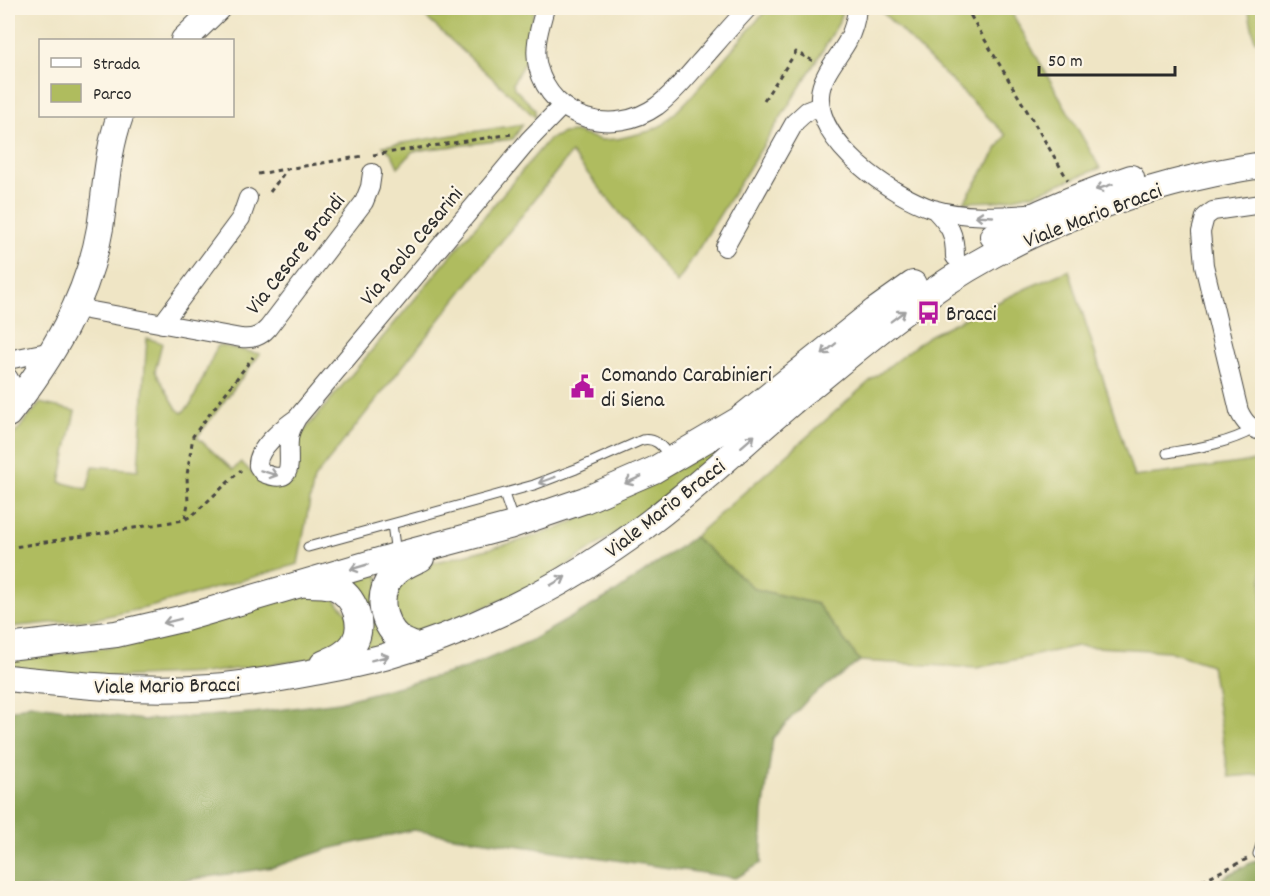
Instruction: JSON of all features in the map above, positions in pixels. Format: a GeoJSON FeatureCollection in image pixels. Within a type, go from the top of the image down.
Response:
{"type":"FeatureCollection","features":[{"type":"Feature","properties":{"kind":"main road"},"geometry":{"type":"LineString","coordinates":[[185,39],[217,8]]}},
{"type":"Feature","properties":{"kind":"main road"},"geometry":{"type":"LineString","coordinates":[[11,396],[52,351],[76,308],[87,281],[96,247],[110,151],[120,117]]}},
{"type":"Feature","properties":{"kind":"main road","name":"Viale Mario Bracci"},"geometry":{"type":"LineString","coordinates":[[8,647],[127,632],[185,618],[514,524],[585,500],[672,460],[746,416],[875,311],[955,257],[1034,214],[1090,191],[1168,166],[1263,148]]}},
{"type":"Feature","properties":{"kind":"main road","name":"Viale Mario Bracci"},"geometry":{"type":"LineString","coordinates":[[8,678],[93,686],[182,688],[241,684],[368,662],[417,647],[486,620],[611,551],[657,518],[876,333],[920,300],[982,261],[1066,219],[1112,202],[1178,182],[1263,165]]}},
{"type":"Feature","properties":{"kind":"main road"},"geometry":{"type":"LineString","coordinates":[[417,647],[403,641],[392,631],[383,612],[383,592],[388,581],[400,568],[456,540]]}},
{"type":"Feature","properties":{"kind":"main road"},"geometry":{"type":"LineString","coordinates":[[241,684],[318,666],[346,652],[354,644],[358,630],[358,617],[347,597],[336,588],[302,583]]}},
{"type":"Feature","properties":{"kind":"main road"},"geometry":{"type":"LineString","coordinates":[[8,692],[26,690],[63,692],[93,686]]}},
{"type":"Feature","properties":{"kind":"street"},"geometry":{"type":"LineString","coordinates":[[545,8],[538,37],[537,59],[546,87],[562,106],[573,113],[599,121],[623,120],[656,106],[678,87],[748,8]]}},
{"type":"Feature","properties":{"kind":"street"},"geometry":{"type":"LineString","coordinates":[[858,8],[851,34],[821,86],[820,106],[826,123],[836,137],[865,169],[895,191],[934,209],[991,217],[1034,214]]}},
{"type":"Feature","properties":{"kind":"street","name":"Via Paolo Cesarini"},"geometry":{"type":"LineString","coordinates":[[297,418],[529,140],[562,106]]}},
{"type":"Feature","properties":{"kind":"street"},"geometry":{"type":"LineString","coordinates":[[725,247],[795,122],[807,111],[820,106]]}},
{"type":"Feature","properties":{"kind":"street","name":"Via Cesare Brandi"},"geometry":{"type":"LineString","coordinates":[[76,308],[246,339],[255,338],[262,334],[364,202],[372,173]]}},
{"type":"Feature","properties":{"kind":"street"},"geometry":{"type":"LineString","coordinates":[[162,324],[241,218],[248,198]]}},
{"type":"Feature","properties":{"kind":"street"},"geometry":{"type":"LineString","coordinates":[[1258,430],[1243,419],[1235,398],[1204,265],[1200,237],[1203,221],[1213,211],[1263,204]]}},
{"type":"Feature","properties":{"kind":"street"},"geometry":{"type":"LineString","coordinates":[[934,209],[952,231],[955,257]]}},
{"type":"Feature","properties":{"kind":"street"},"geometry":{"type":"LineString","coordinates":[[8,360],[52,351]]}},
{"type":"Feature","properties":{"kind":"lane"},"geometry":{"type":"LineString","coordinates":[[1167,453],[1225,442],[1258,430]]}},
{"type":"Feature","properties":{"kind":"lane"},"geometry":{"type":"LineString","coordinates":[[308,547],[504,494],[566,473],[648,439],[657,442],[672,460]]}},
{"type":"Feature","properties":{"kind":"lane"},"geometry":{"type":"LineString","coordinates":[[504,494],[514,524]]}},
{"type":"Feature","properties":{"kind":"lane"},"geometry":{"type":"LineString","coordinates":[[392,524],[396,556]]}},
{"type":"Feature","properties":{"kind":"lane"},"geometry":{"type":"LineString","coordinates":[[1258,854],[1263,842]]}},
{"type":"Feature","properties":{"kind":"path"},"geometry":{"type":"LineString","coordinates":[[966,8],[1072,187]]}},
{"type":"Feature","properties":{"kind":"path"},"geometry":{"type":"LineString","coordinates":[[969,15],[989,8]]}},
{"type":"Feature","properties":{"kind":"path"},"geometry":{"type":"LineString","coordinates":[[764,100],[796,52],[819,64]]}},
{"type":"Feature","properties":{"kind":"path"},"geometry":{"type":"LineString","coordinates":[[258,174],[504,134],[516,134]]}},
{"type":"Feature","properties":{"kind":"path"},"geometry":{"type":"LineString","coordinates":[[270,192],[287,169]]}},
{"type":"Feature","properties":{"kind":"path"},"geometry":{"type":"LineString","coordinates":[[184,520],[188,504],[188,467],[193,436],[253,357]]}},
{"type":"Feature","properties":{"kind":"path"},"geometry":{"type":"LineString","coordinates":[[8,548],[184,520],[193,515],[244,466]]}},
{"type":"Feature","properties":{"kind":"path"},"geometry":{"type":"LineString","coordinates":[[1186,888],[1258,854]]}},
{"type":"Feature","properties":{"kind":"green space"},"geometry":{"type":"Polygon","coordinates":[[[475,8],[535,8],[526,59],[513,83],[514,88],[535,109],[535,117],[421,13],[448,16],[475,8]]]}},
{"type":"Feature","properties":{"kind":"green space"},"geometry":{"type":"Polygon","coordinates":[[[768,8],[843,8],[838,24],[820,55],[677,283],[571,153],[314,479],[298,564],[150,607],[93,619],[8,627],[8,442],[40,403],[75,411],[60,482],[87,489],[93,466],[138,470],[147,338],[162,343],[155,371],[177,409],[182,413],[191,404],[218,345],[260,354],[197,437],[233,470],[241,462],[262,481],[285,482],[292,479],[298,470],[295,442],[548,140],[563,133],[575,132],[601,140],[617,139],[650,131],[664,124],[688,100],[768,8]]]}},
{"type":"Feature","properties":{"kind":"green space"},"geometry":{"type":"Polygon","coordinates":[[[878,8],[1009,8],[1100,168],[1036,193],[999,201],[964,202],[1006,135],[878,8]]]}},
{"type":"Feature","properties":{"kind":"green space"},"geometry":{"type":"Polygon","coordinates":[[[1248,8],[1262,8],[1262,40],[1255,41],[1248,8]]]}},
{"type":"Feature","properties":{"kind":"green space"},"geometry":{"type":"Polygon","coordinates":[[[523,124],[513,139],[413,151],[398,167],[392,154],[383,146],[523,124]]]}},
{"type":"Feature","properties":{"kind":"green space"},"geometry":{"type":"Polygon","coordinates":[[[1069,270],[1134,477],[1262,460],[1262,774],[1229,777],[1211,665],[1168,651],[1077,646],[977,668],[860,661],[817,604],[755,589],[694,537],[872,379],[930,335],[1069,270]]]}},
{"type":"Feature","properties":{"kind":"green space"},"geometry":{"type":"Polygon","coordinates":[[[732,439],[678,491],[536,586],[417,635],[404,629],[389,595],[420,566],[516,542],[562,527],[622,498],[732,439]]]}},
{"type":"Feature","properties":{"kind":"green space"},"geometry":{"type":"Polygon","coordinates":[[[694,537],[755,589],[817,604],[860,661],[808,699],[773,738],[763,813],[761,863],[736,878],[413,830],[328,849],[274,867],[134,888],[8,888],[8,712],[30,704],[142,720],[254,713],[339,702],[464,669],[530,641],[614,593],[694,537]]]}},
{"type":"Feature","properties":{"kind":"green space"},"geometry":{"type":"Polygon","coordinates":[[[372,573],[378,575],[387,638],[386,646],[371,652],[364,648],[346,579],[372,573]]]}},
{"type":"Feature","properties":{"kind":"green space"},"geometry":{"type":"Polygon","coordinates":[[[327,591],[349,615],[346,640],[314,659],[204,673],[95,678],[8,671],[8,658],[48,656],[108,647],[272,602],[327,591]]]}},
{"type":"Feature","properties":{"kind":"green space"},"geometry":{"type":"Polygon","coordinates":[[[1262,857],[1262,888],[1229,888],[1222,878],[1262,857]]]}},
{"type":"Feature","properties":{"kind":"place","name":"Bracci"},"geometry":{"type":"Point","coordinates":[928,312]}},
{"type":"Feature","properties":{"kind":"place","name":"Comando Carabinieri di Siena"},"geometry":{"type":"Point","coordinates":[583,386]}}]}
